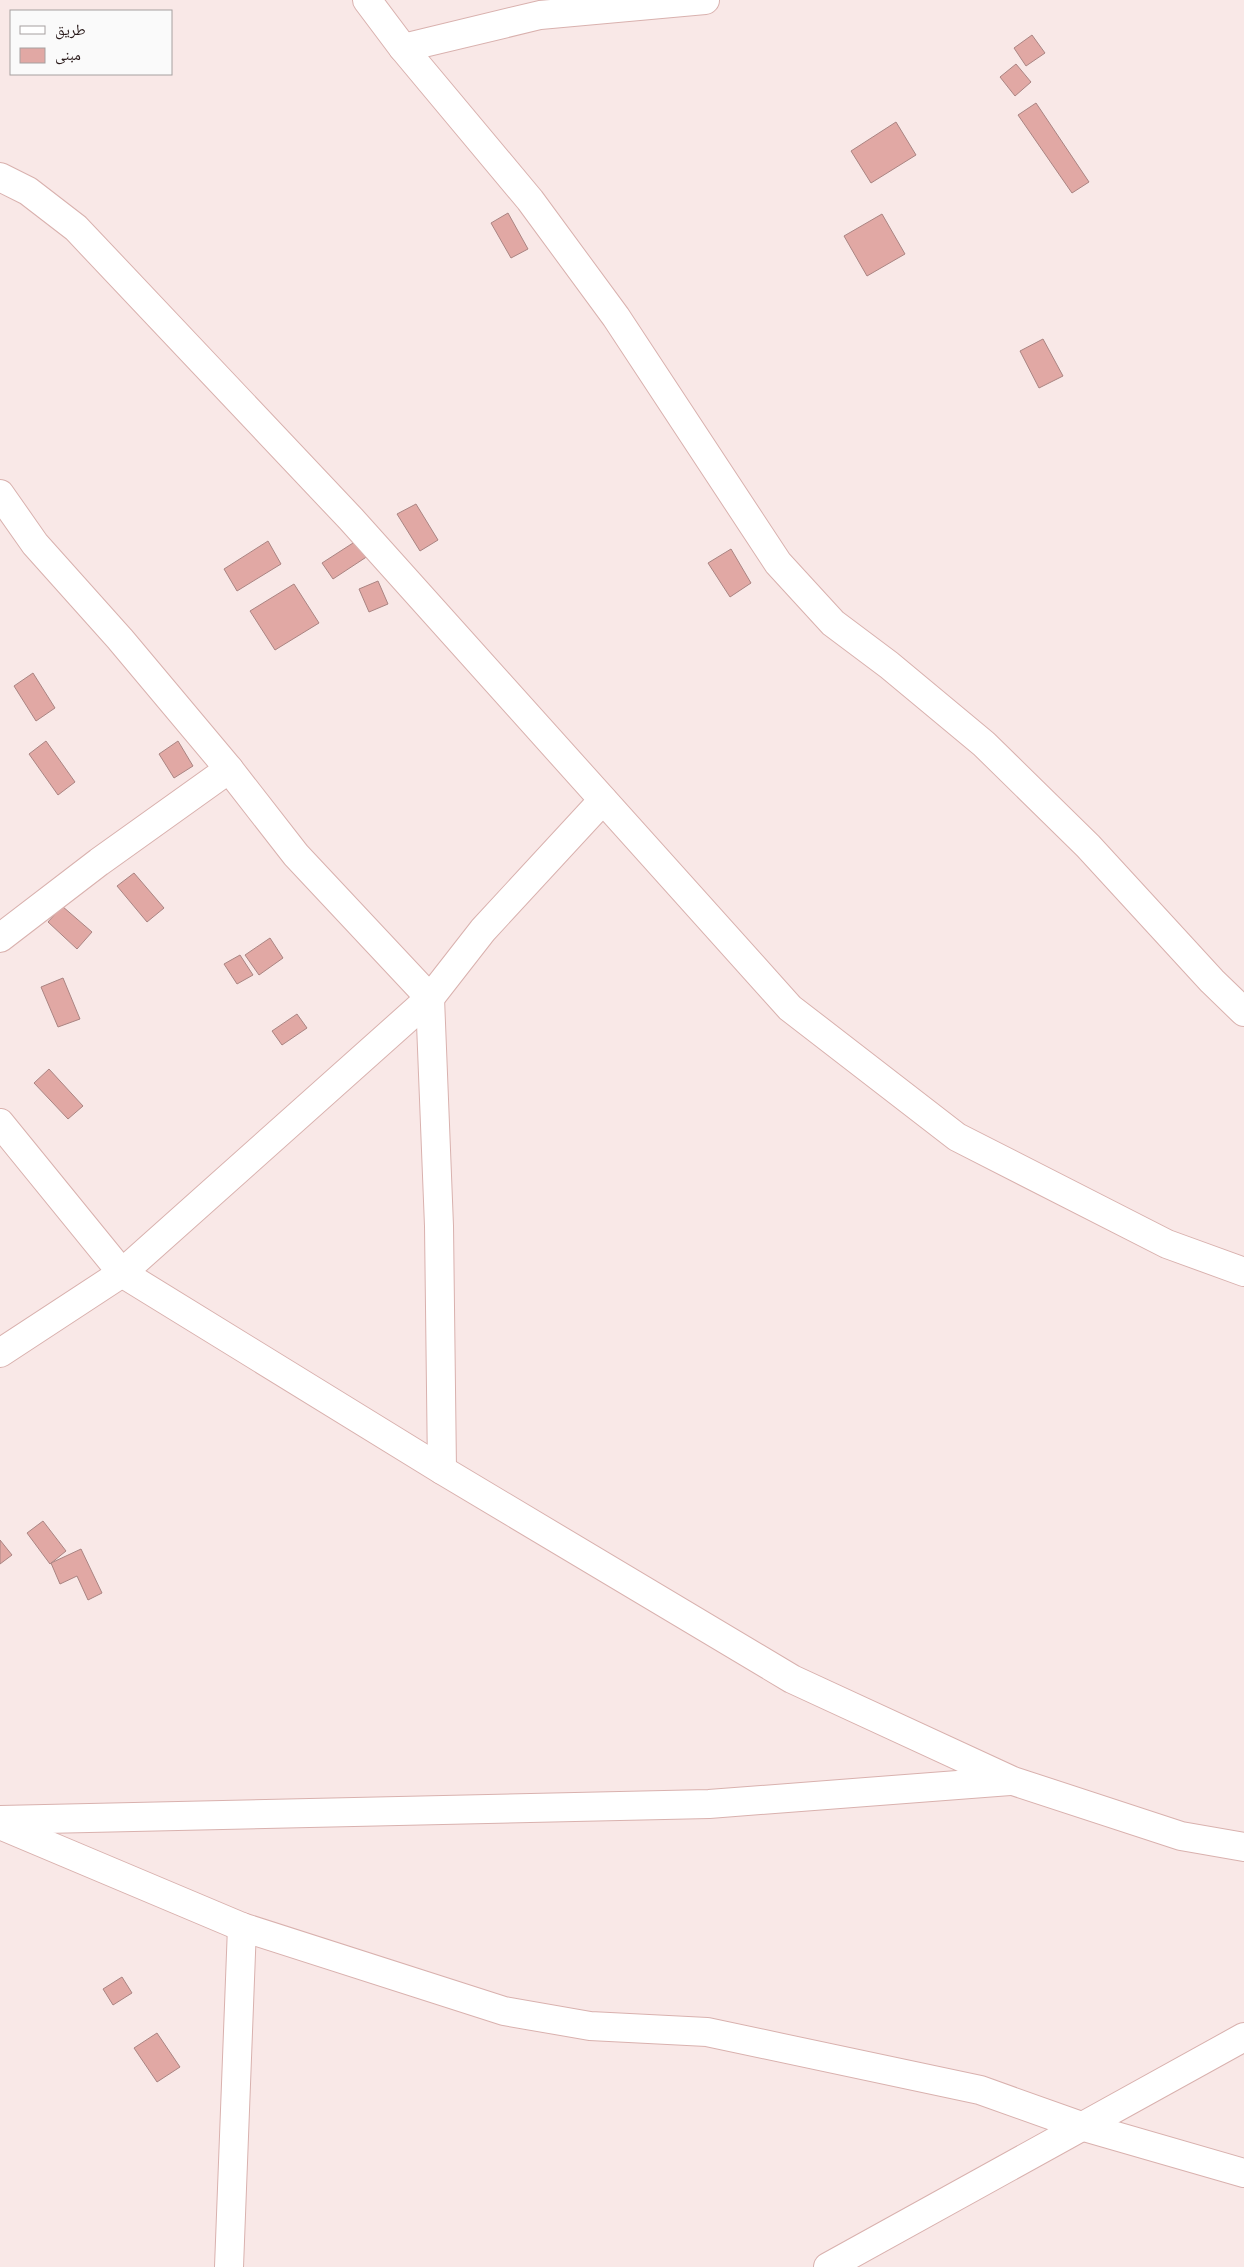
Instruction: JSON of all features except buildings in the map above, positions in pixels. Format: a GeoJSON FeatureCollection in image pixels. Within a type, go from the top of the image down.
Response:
{"type":"FeatureCollection","features":[{"type":"Feature","properties":{"kind":"street"},"geometry":{"type":"LineString","coordinates":[[367,0],[402,48],[530,200],[616,317],[778,563],[833,623],[889,665],[984,744],[1088,846],[1212,981],[1244,1012]]}},
{"type":"Feature","properties":{"kind":"street"},"geometry":{"type":"LineString","coordinates":[[402,48],[540,15],[704,0]]}},
{"type":"Feature","properties":{"kind":"street"},"geometry":{"type":"LineString","coordinates":[[0,177],[28,191],[76,228],[351,519],[790,1008],[957,1137],[1168,1244],[1244,1272]]}},
{"type":"Feature","properties":{"kind":"street"},"geometry":{"type":"LineString","coordinates":[[0,494],[35,544],[120,639],[230,769],[296,855],[430,998],[438,1226],[442,1470]]}},
{"type":"Feature","properties":{"kind":"street"},"geometry":{"type":"LineString","coordinates":[[0,938],[99,862],[230,769]]}},
{"type":"Feature","properties":{"kind":"street"},"geometry":{"type":"LineString","coordinates":[[0,1353],[122,1273],[430,998],[483,930],[603,800]]}},
{"type":"Feature","properties":{"kind":"street"},"geometry":{"type":"LineString","coordinates":[[0,1123],[122,1273],[442,1470],[792,1679],[1013,1781],[1181,1836],[1244,1847]]}},
{"type":"Feature","properties":{"kind":"street"},"geometry":{"type":"LineString","coordinates":[[0,1820],[709,1804],[1013,1781]]}},
{"type":"Feature","properties":{"kind":"street"},"geometry":{"type":"LineString","coordinates":[[0,1825],[242,1927],[504,2011],[590,2026],[707,2032],[980,2090],[1081,2126],[1244,2174]]}},
{"type":"Feature","properties":{"kind":"street"},"geometry":{"type":"LineString","coordinates":[[229,2267],[242,1927]]}},
{"type":"Feature","properties":{"kind":"street"},"geometry":{"type":"LineString","coordinates":[[828,2267],[1081,2126],[1244,2038]]}}]}
